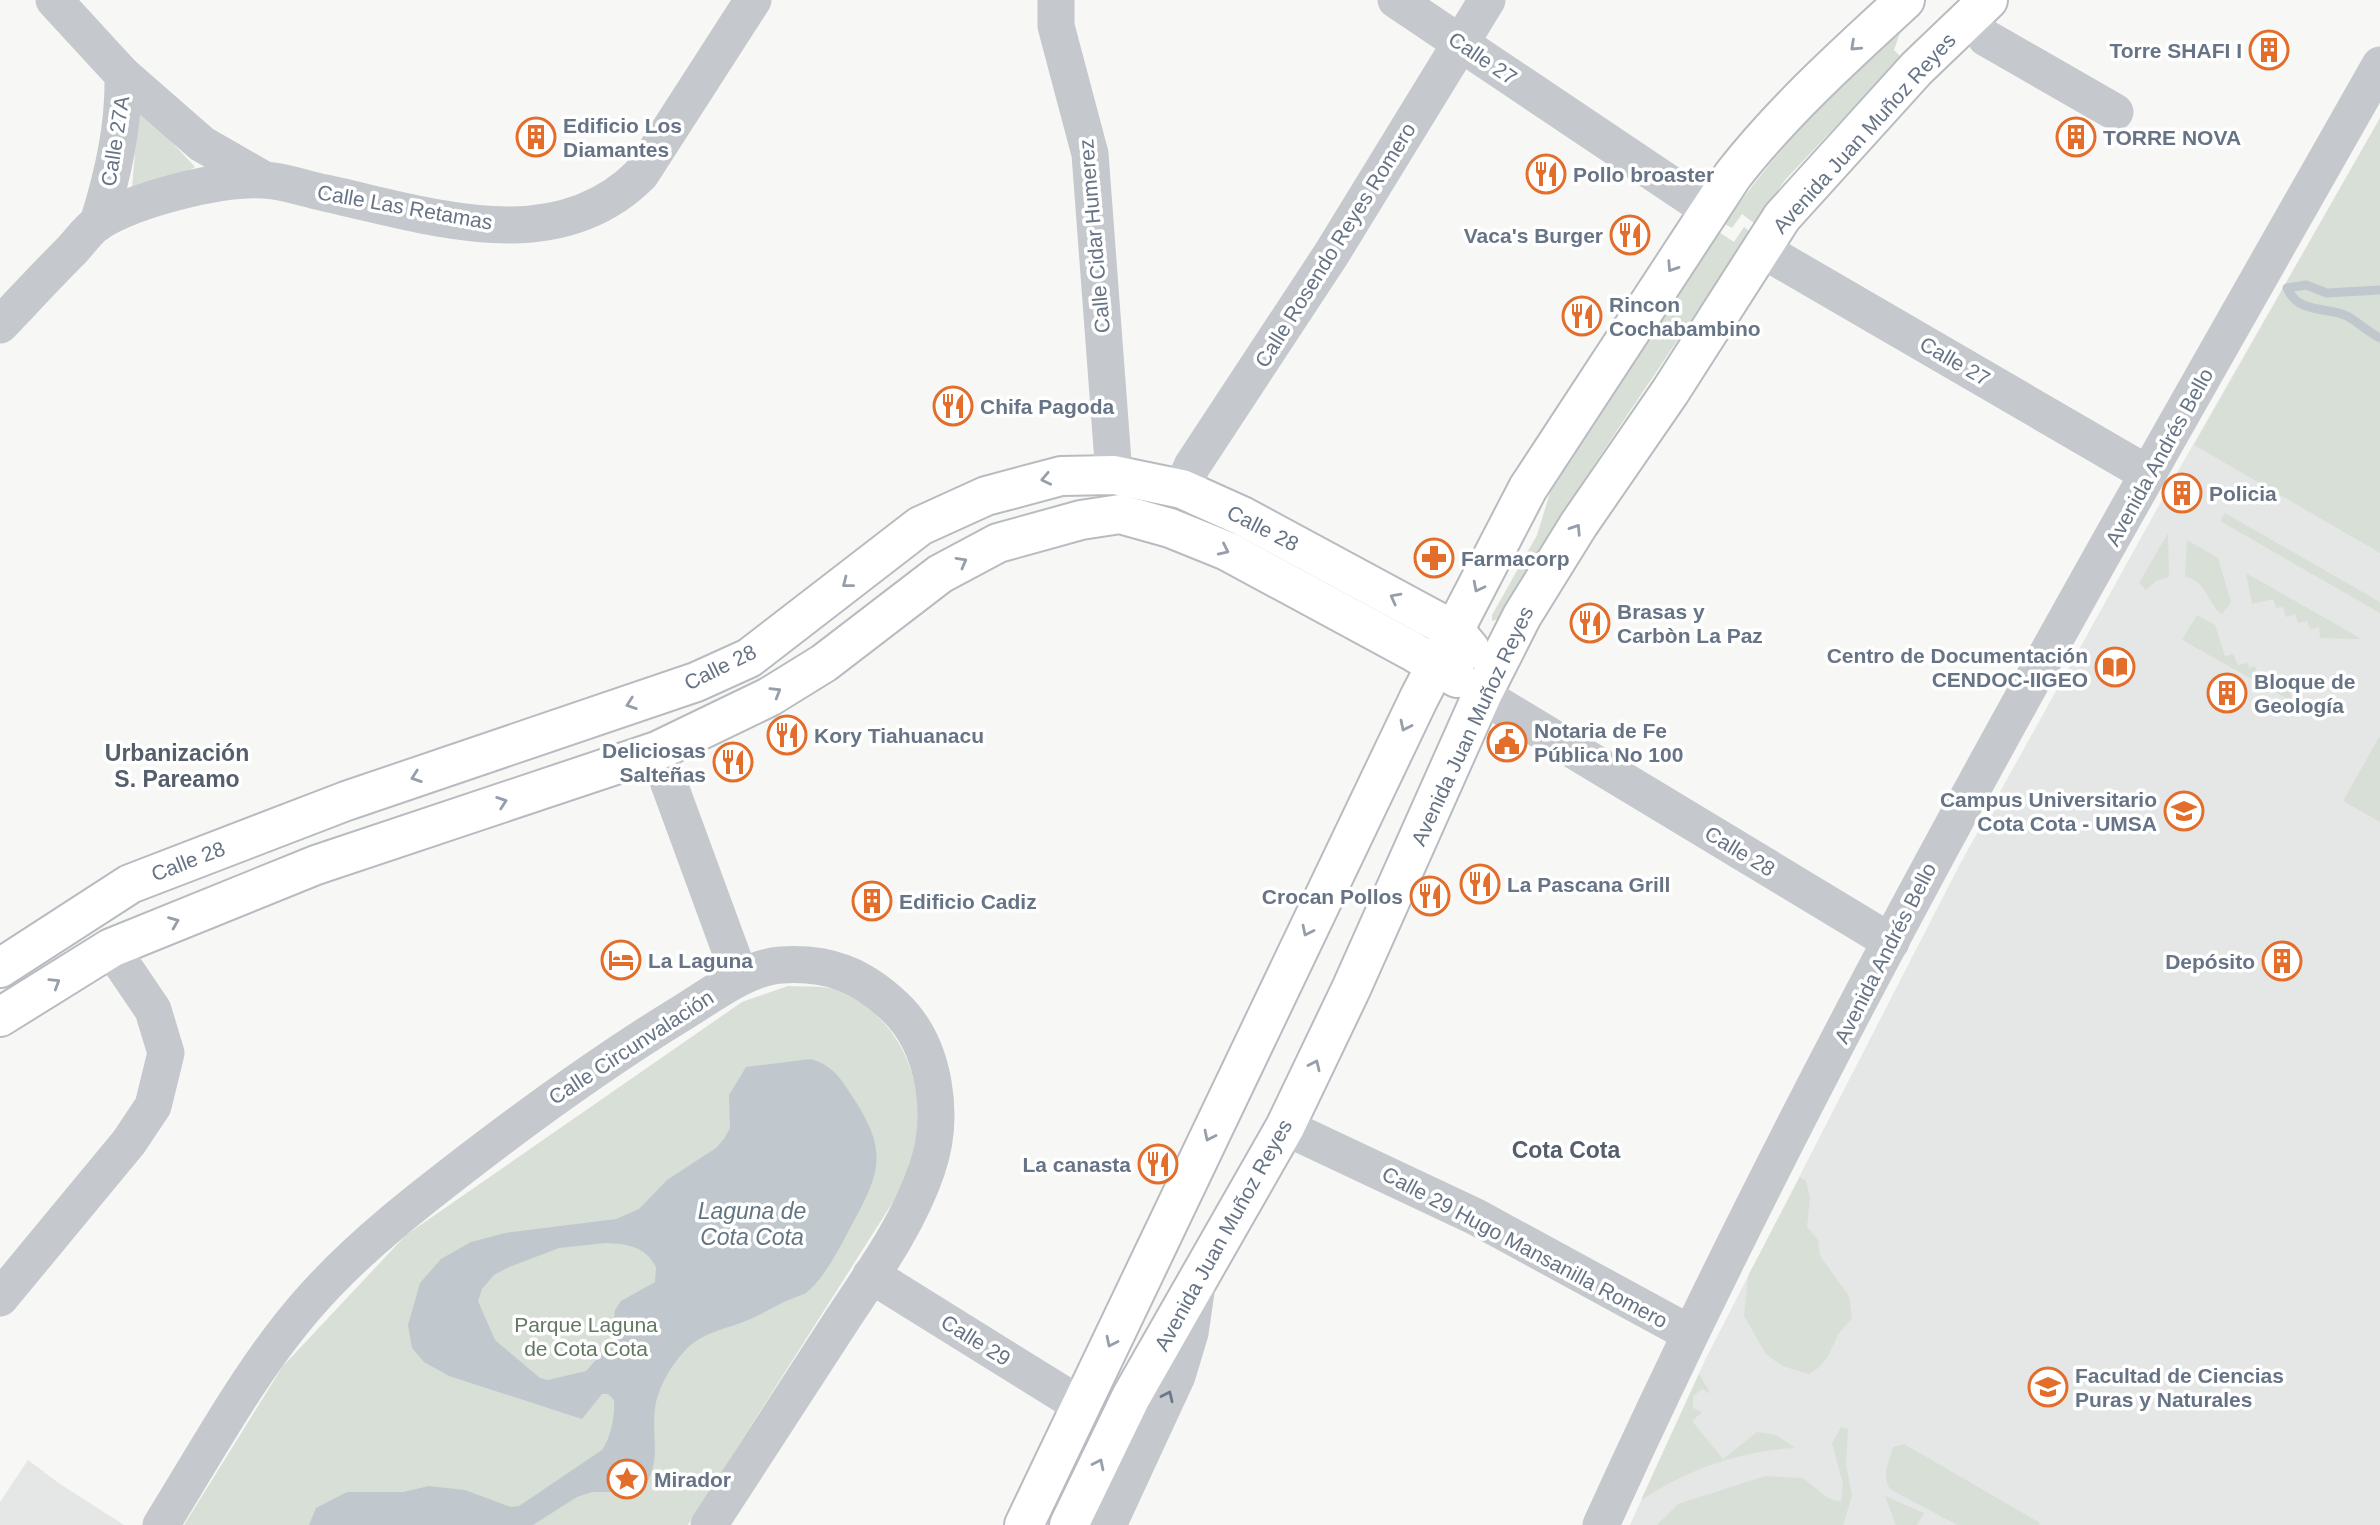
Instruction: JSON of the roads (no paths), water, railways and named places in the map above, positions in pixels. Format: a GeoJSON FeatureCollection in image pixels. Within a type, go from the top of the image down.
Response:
{"type":"FeatureCollection","features":[{"type":"Feature","properties":{"kind":"main road"},"geometry":{"type":"LineString","coordinates":[[1024,1525],[1436,665],[1528,488],[1709,210],[1755,146],[1905,0]]}},
{"type":"Feature","properties":{"kind":"main road","name":"Avenida Juan Muñoz Reyes"},"geometry":{"type":"LineString","coordinates":[[1069,1525],[1131,1397],[1285,1127],[1351,989],[1482,695],[1522,616],[1578,524],[1670,392],[1782,217],[1908,78],[1988,0]]}},
{"type":"Feature","properties":{"kind":"main road","name":"Calle 28"},"geometry":{"type":"LineString","coordinates":[[0,968],[87,909],[130,884],[346,801],[696,682],[749,658],[920,526],[986,496],[1023,483],[1061,475],[1114,475],[1182,489],[1242,516],[1455,631]]}},
{"type":"Feature","properties":{"kind":"main road"},"geometry":{"type":"LineString","coordinates":[[1114,475],[1120,514]]}},
{"type":"Feature","properties":{"kind":"main road"},"geometry":{"type":"LineString","coordinates":[[1170,528],[1182,489]]}},
{"type":"Feature","properties":{"kind":"main road","name":"Calle 28"},"geometry":{"type":"LineString","coordinates":[[0,1017],[111,948],[316,865],[657,751],[716,724],[769,697],[824,663],[940,574],[998,543],[1081,520],[1120,514],[1170,528],[1227,551],[1436,665],[1482,695]]}},
{"type":"Feature","properties":{"kind":"main road"},"geometry":{"type":"LineString","coordinates":[[1455,631],[1475,656],[1482,695]]}},
{"type":"Feature","properties":{"kind":"main road"},"geometry":{"type":"LineString","coordinates":[[696,682],[716,724]]}},
{"type":"Feature","properties":{"kind":"main road"},"geometry":{"type":"LineString","coordinates":[[87,909],[111,948]]}},
{"type":"Feature","properties":{"kind":"street","name":"Calle 27A"},"geometry":{"type":"LineString","coordinates":[[54,0],[123,75],[123,107],[117,149],[98,223]]}},
{"type":"Feature","properties":{"kind":"street","name":"Calle Las Retamas"},"geometry":{"type":"LineString","coordinates":[[0,325],[98,223],[134,205],[193,189],[263,180],[452,220],[511,226],[560,221],[620,195],[641,174],[753,0]]}},
{"type":"Feature","properties":{"kind":"street","name":"Calle Cidar Humerez"},"geometry":{"type":"LineString","coordinates":[[1056,0],[1056,26],[1090,154],[1114,475]]}},
{"type":"Feature","properties":{"kind":"street","name":"Calle 27"},"geometry":{"type":"LineString","coordinates":[[1396,0],[1709,210]]}},
{"type":"Feature","properties":{"kind":"street","name":"Calle Rosendo Reyes Romero"},"geometry":{"type":"LineString","coordinates":[[1182,489],[1192,466],[1332,253],[1487,0]]}},
{"type":"Feature","properties":{"kind":"street"},"geometry":{"type":"LineString","coordinates":[[1986,38],[2115,111]]}},
{"type":"Feature","properties":{"kind":"street","name":"Avenida Andrés Bello"},"geometry":{"type":"LineString","coordinates":[[1601,1525],[1689,1333],[1953,821],[2380,65]]}},
{"type":"Feature","properties":{"kind":"street"},"geometry":{"type":"LineString","coordinates":[[123,75],[202,144],[263,180]]}},
{"type":"Feature","properties":{"kind":"street","name":"Calle 27"},"geometry":{"type":"LineString","coordinates":[[1761,249],[2148,474]]}},
{"type":"Feature","properties":{"kind":"street","name":"Calle 28"},"geometry":{"type":"LineString","coordinates":[[1482,695],[1891,942]]}},
{"type":"Feature","properties":{"kind":"street"},"geometry":{"type":"LineString","coordinates":[[657,751],[740,978]]}},
{"type":"Feature","properties":{"kind":"street"},"geometry":{"type":"LineString","coordinates":[[0,1298],[129,1142],[153,1106],[166,1053],[152,1010],[111,948]]}},
{"type":"Feature","properties":{"kind":"street","name":"Calle Circunvalación"},"geometry":{"type":"LineString","coordinates":[[161,1525],[257,1373],[312,1299],[351,1258],[401,1213],[613,1055],[740,978],[778,965],[812,966],[840,971],[869,984],[901,1014],[931,1067],[936,1127],[933,1150],[909,1210],[871,1275],[709,1525]]}},
{"type":"Feature","properties":{"kind":"street","name":"Calle 29 Hugo Mansanilla Romero"},"geometry":{"type":"LineString","coordinates":[[1285,1127],[1476,1217],[1689,1333]]}},
{"type":"Feature","properties":{"kind":"street","name":"Calle 29"},"geometry":{"type":"LineString","coordinates":[[871,1275],[1080,1405]]}},
{"type":"Feature","properties":{"kind":"street"},"geometry":{"type":"LineString","coordinates":[[1108,1525],[1177,1376],[1190,1333],[1197,1285]]}},
{"type":"Feature","properties":{"kind":"water","name":"Laguna de Cota Cota"},"geometry":{"type":"Polygon","coordinates":[[[810,1059],[824,1064],[835,1073],[852,1096],[872,1134],[876,1149],[873,1179],[835,1257],[806,1293],[697,1340],[673,1365],[656,1402],[654,1460],[642,1492],[592,1492],[577,1497],[533,1525],[309,1525],[316,1508],[347,1492],[403,1492],[429,1486],[465,1490],[511,1507],[519,1506],[602,1450],[610,1433],[614,1413],[614,1400],[608,1394],[602,1394],[582,1419],[449,1376],[424,1362],[412,1348],[408,1325],[420,1283],[441,1259],[471,1242],[505,1233],[616,1219],[639,1209],[667,1180],[716,1148],[724,1139],[730,1128],[729,1095],[746,1067],[810,1059]],[[606,1243],[559,1248],[507,1268],[494,1275],[482,1289],[478,1301],[495,1340],[540,1378],[548,1380],[586,1371],[611,1343],[615,1310],[621,1301],[655,1282],[656,1267],[641,1250],[628,1245],[606,1243]]]}},
{"type":"Feature","properties":{"kind":"waterway"},"geometry":{"type":"LineString","coordinates":[[2380,290],[2327,293],[2306,285],[2287,288],[2292,297],[2306,306],[2347,316],[2380,338]]}},
{"type":"Feature","properties":{"kind":"place","name":"Torre SHAFI I"},"geometry":{"type":"Point","coordinates":[2269,50]}},
{"type":"Feature","properties":{"kind":"place","name":"Edificio Los Diamantes"},"geometry":{"type":"Point","coordinates":[536,137]}},
{"type":"Feature","properties":{"kind":"place","name":"TORRE NOVA"},"geometry":{"type":"Point","coordinates":[2076,137]}},
{"type":"Feature","properties":{"kind":"place","name":"Pollo broaster"},"geometry":{"type":"Point","coordinates":[1546,174]}},
{"type":"Feature","properties":{"kind":"place","name":"Vaca's Burger"},"geometry":{"type":"Point","coordinates":[1630,235]}},
{"type":"Feature","properties":{"kind":"place","name":"Rincon Cochabambino"},"geometry":{"type":"Point","coordinates":[1582,316]}},
{"type":"Feature","properties":{"kind":"place","name":"Chifa Pagoda"},"geometry":{"type":"Point","coordinates":[953,406]}},
{"type":"Feature","properties":{"kind":"place","name":"Policia"},"geometry":{"type":"Point","coordinates":[2182,493]}},
{"type":"Feature","properties":{"kind":"place","name":"Farmacorp"},"geometry":{"type":"Point","coordinates":[1434,558]}},
{"type":"Feature","properties":{"kind":"place","name":"Brasas y Carbòn La Paz"},"geometry":{"type":"Point","coordinates":[1590,623]}},
{"type":"Feature","properties":{"kind":"place","name":"Centro de Documentación CENDOC-IIGEO"},"geometry":{"type":"Point","coordinates":[2115,667]}},
{"type":"Feature","properties":{"kind":"place","name":"Bloque de Geología"},"geometry":{"type":"Point","coordinates":[2227,693]}},
{"type":"Feature","properties":{"kind":"place","name":"Kory Tiahuanacu"},"geometry":{"type":"Point","coordinates":[787,735]}},
{"type":"Feature","properties":{"kind":"place","name":"Notaria de Fe Pública No 100"},"geometry":{"type":"Point","coordinates":[1507,742]}},
{"type":"Feature","properties":{"kind":"place","name":"Deliciosas Salteñas"},"geometry":{"type":"Point","coordinates":[733,762]}},
{"type":"Feature","properties":{"kind":"place","name":"Campus Universitario Cota Cota - UMSA"},"geometry":{"type":"Point","coordinates":[2184,811]}},
{"type":"Feature","properties":{"kind":"place","name":"La Pascana Grill"},"geometry":{"type":"Point","coordinates":[1480,884]}},
{"type":"Feature","properties":{"kind":"place","name":"Crocan Pollos"},"geometry":{"type":"Point","coordinates":[1430,896]}},
{"type":"Feature","properties":{"kind":"place","name":"Edificio Cadiz"},"geometry":{"type":"Point","coordinates":[872,901]}},
{"type":"Feature","properties":{"kind":"place","name":"La Laguna"},"geometry":{"type":"Point","coordinates":[621,960]}},
{"type":"Feature","properties":{"kind":"place","name":"Depósito"},"geometry":{"type":"Point","coordinates":[2282,961]}},
{"type":"Feature","properties":{"kind":"place","name":"La canasta"},"geometry":{"type":"Point","coordinates":[1158,1164]}},
{"type":"Feature","properties":{"kind":"place","name":"Facultad de Ciencias Puras y Naturales"},"geometry":{"type":"Point","coordinates":[2048,1387]}},
{"type":"Feature","properties":{"kind":"place","name":"Mirador"},"geometry":{"type":"Point","coordinates":[627,1479]}},
{"type":"Feature","properties":{"kind":"district","name":"Urbanización S. Pareamo"},"geometry":{"type":"Point","coordinates":[177,766]}},
{"type":"Feature","properties":{"kind":"district","name":"Cota Cota"},"geometry":{"type":"Point","coordinates":[1566,1150]}},
{"type":"Feature","properties":{"kind":"park label","name":"Parque Laguna de Cota Cota"},"geometry":{"type":"Point","coordinates":[586,1336]}}]}
